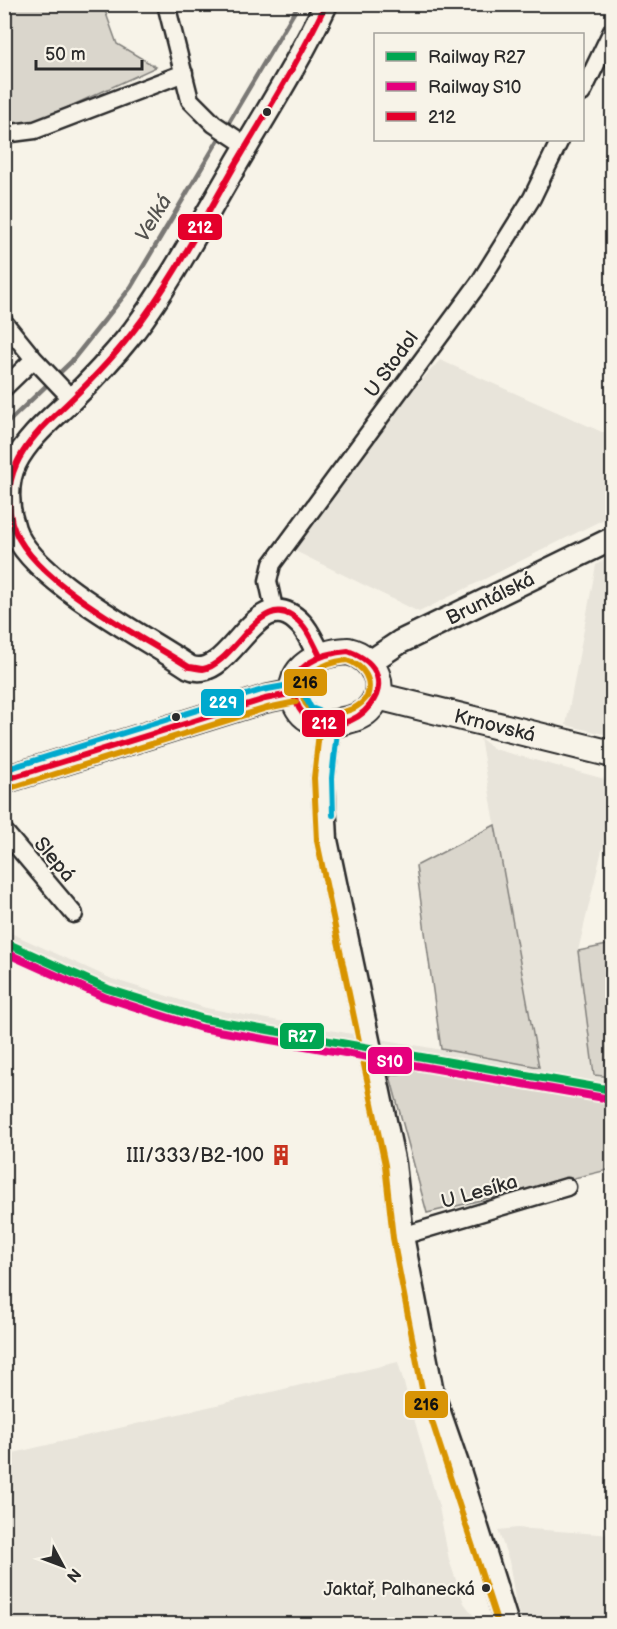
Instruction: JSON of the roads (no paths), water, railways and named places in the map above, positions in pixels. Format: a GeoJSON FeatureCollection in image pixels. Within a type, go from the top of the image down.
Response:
{"type":"FeatureCollection","features":[{"type":"Feature","properties":{"kind":"main road"},"geometry":{"type":"LineString","coordinates":[[348,651],[370,662],[378,677],[377,696],[366,712],[327,736],[318,723],[303,714],[294,693],[301,669],[320,657],[348,651]]}},
{"type":"Feature","properties":{"kind":"main road"},"geometry":{"type":"LineString","coordinates":[[4,780],[265,699],[294,693]]}},
{"type":"Feature","properties":{"kind":"main road","name":"Krnovská"},"geometry":{"type":"LineString","coordinates":[[377,696],[612,754]]}},
{"type":"Feature","properties":{"kind":"street"},"geometry":{"type":"LineString","coordinates":[[166,4],[190,100],[214,124],[240,142]]}},
{"type":"Feature","properties":{"kind":"street"},"geometry":{"type":"LineString","coordinates":[[320,657],[300,623],[285,614],[274,613],[256,621],[215,665],[208,669],[195,670],[69,589],[35,561],[20,542],[11,521],[9,503],[10,477],[15,463],[68,394],[134,330],[196,235],[240,142],[326,4]]}},
{"type":"Feature","properties":{"kind":"street"},"geometry":{"type":"LineString","coordinates":[[584,89],[612,32]]}},
{"type":"Feature","properties":{"kind":"street"},"geometry":{"type":"LineString","coordinates":[[4,134],[35,130],[184,73]]}},
{"type":"Feature","properties":{"kind":"street","name":"U Stodol"},"geometry":{"type":"LineString","coordinates":[[274,613],[268,581],[272,564],[479,283],[532,198],[560,141]]}},
{"type":"Feature","properties":{"kind":"street"},"geometry":{"type":"LineString","coordinates":[[4,322],[38,363],[68,394]]}},
{"type":"Feature","properties":{"kind":"street"},"geometry":{"type":"LineString","coordinates":[[4,388],[38,363]]}},
{"type":"Feature","properties":{"kind":"street","name":"Bruntálská"},"geometry":{"type":"LineString","coordinates":[[370,662],[400,642],[612,539]]}},
{"type":"Feature","properties":{"kind":"street"},"geometry":{"type":"LineString","coordinates":[[327,736],[323,795],[326,840],[390,1141],[402,1236],[432,1392],[507,1624]]}},
{"type":"Feature","properties":{"kind":"street","name":"Slepá"},"geometry":{"type":"LineString","coordinates":[[4,831],[74,914]]}},
{"type":"Feature","properties":{"kind":"street","name":"U Lesíka"},"geometry":{"type":"LineString","coordinates":[[402,1236],[567,1187]]}},
{"type":"Feature","properties":{"kind":"waterway","name":"Velká"},"geometry":{"type":"LineString","coordinates":[[4,426],[71,362],[131,287],[299,4]]}},
{"type":"Feature","properties":{"kind":"rail line","name":"R27"},"geometry":{"type":"LineString","coordinates":[[4,942],[108,989],[204,1019],[612,1090]]}},
{"type":"Feature","properties":{"kind":"rail line","name":"S10"},"geometry":{"type":"LineString","coordinates":[[4,952],[104,997],[201,1028],[610,1099]]}},
{"type":"Feature","properties":{"kind":"place","name":"III/333/B2-100"},"geometry":{"type":"Point","coordinates":[281,1155]}},
{"type":"Feature","properties":{"kind":"place","name":"Jaktař, Palhanecká"},"geometry":{"type":"Point","coordinates":[486,1588]}}]}
